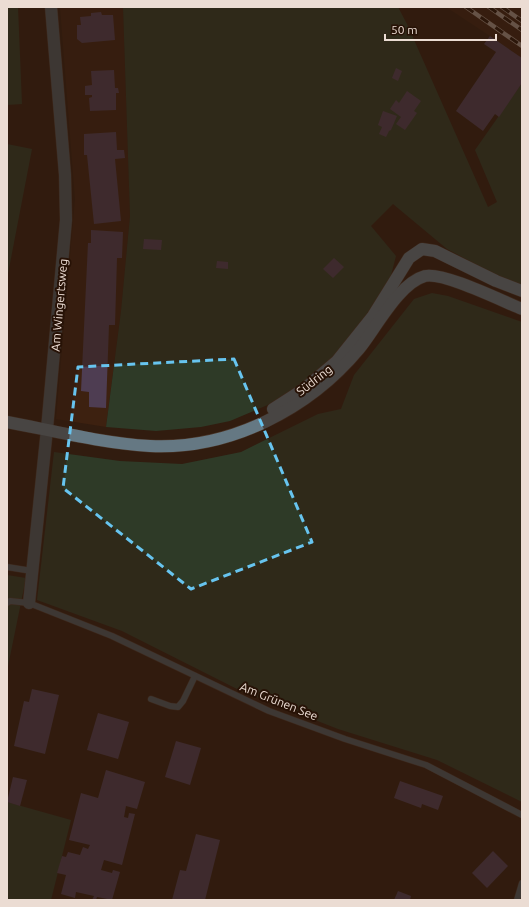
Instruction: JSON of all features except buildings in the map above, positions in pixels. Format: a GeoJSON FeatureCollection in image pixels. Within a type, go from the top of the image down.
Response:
{"type":"FeatureCollection","features":[{"type":"Feature","properties":{"kind":"street","name":"Am Wingertsweg"},"geometry":{"type":"LineString","coordinates":[[29,603],[47,429],[64,244],[66,205],[65,175],[51,7]]}},
{"type":"Feature","properties":{"kind":"street","name":"Südring"},"geometry":{"type":"LineString","coordinates":[[47,429],[136,437],[184,436],[229,428],[270,411],[304,389],[337,361],[373,316],[409,258],[422,249],[435,251],[496,281],[522,291]]}},
{"type":"Feature","properties":{"kind":"street","name":"Südring"},"geometry":{"type":"LineString","coordinates":[[7,422],[101,440],[150,446],[175,445],[213,440],[257,425],[298,404],[329,381],[346,365],[368,339],[396,298],[411,284],[427,276],[444,278],[459,283],[522,309]]}},
{"type":"Feature","properties":{"kind":"lane"},"geometry":{"type":"LineString","coordinates":[[7,567],[32,571]]}},
{"type":"Feature","properties":{"kind":"lane","name":"Am Grünen See"},"geometry":{"type":"LineString","coordinates":[[7,602],[29,603],[112,636],[270,711],[345,739],[426,765],[522,815]]}},
{"type":"Feature","properties":{"kind":"lane"},"geometry":{"type":"LineString","coordinates":[[151,699],[170,706],[178,707],[183,702],[195,676]]}},
{"type":"Feature","properties":{"kind":"lane"},"geometry":{"type":"LineString","coordinates":[[517,900],[522,883]]}},
{"type":"Feature","properties":{"kind":"highlighted area"},"geometry":{"type":"Polygon","coordinates":[[[234,359],[312,542],[191,589],[63,488],[78,367],[234,359]]]}},
{"type":"Feature","properties":{"kind":"shaded area"},"geometry":{"type":"Polygon","coordinates":[[[60,7],[123,7],[130,216],[121,311],[106,427],[56,419],[75,199],[60,7]]]}},
{"type":"Feature","properties":{"kind":"shaded area"},"geometry":{"type":"Polygon","coordinates":[[[446,7],[522,7],[522,58],[490,36],[446,7]]]}},
{"type":"Feature","properties":{"kind":"green space"},"geometry":{"type":"Polygon","coordinates":[[[7,7],[18,7],[22,104],[7,105],[7,7]]]}},
{"type":"Feature","properties":{"kind":"green space"},"geometry":{"type":"Polygon","coordinates":[[[123,7],[398,7],[407,24],[488,207],[497,202],[475,150],[522,83],[522,286],[494,274],[447,249],[393,204],[371,226],[396,256],[388,287],[335,356],[303,384],[270,404],[230,421],[201,427],[156,431],[106,427],[121,311],[130,216],[123,7]]]}},
{"type":"Feature","properties":{"kind":"green space"},"geometry":{"type":"Polygon","coordinates":[[[7,144],[32,149],[7,279],[7,144]]]}},
{"type":"Feature","properties":{"kind":"green space"},"geometry":{"type":"Polygon","coordinates":[[[432,293],[448,296],[522,322],[522,802],[437,760],[338,729],[239,690],[122,631],[37,600],[54,452],[120,461],[182,464],[241,452],[318,414],[341,409],[354,375],[414,299],[432,293]]]}},
{"type":"Feature","properties":{"kind":"green space"},"geometry":{"type":"Polygon","coordinates":[[[7,575],[26,578],[7,671],[7,575]]]}},
{"type":"Feature","properties":{"kind":"green space"},"geometry":{"type":"Polygon","coordinates":[[[7,802],[71,820],[51,900],[7,900],[7,802]]]}},
{"type":"Feature","properties":{"kind":"railway"},"geometry":{"type":"LineString","coordinates":[[466,7],[522,46]]}},
{"type":"Feature","properties":{"kind":"railway"},"geometry":{"type":"LineString","coordinates":[[489,7],[522,30]]}},
{"type":"Feature","properties":{"kind":"railway"},"geometry":{"type":"LineString","coordinates":[[502,7],[522,21]]}}]}
